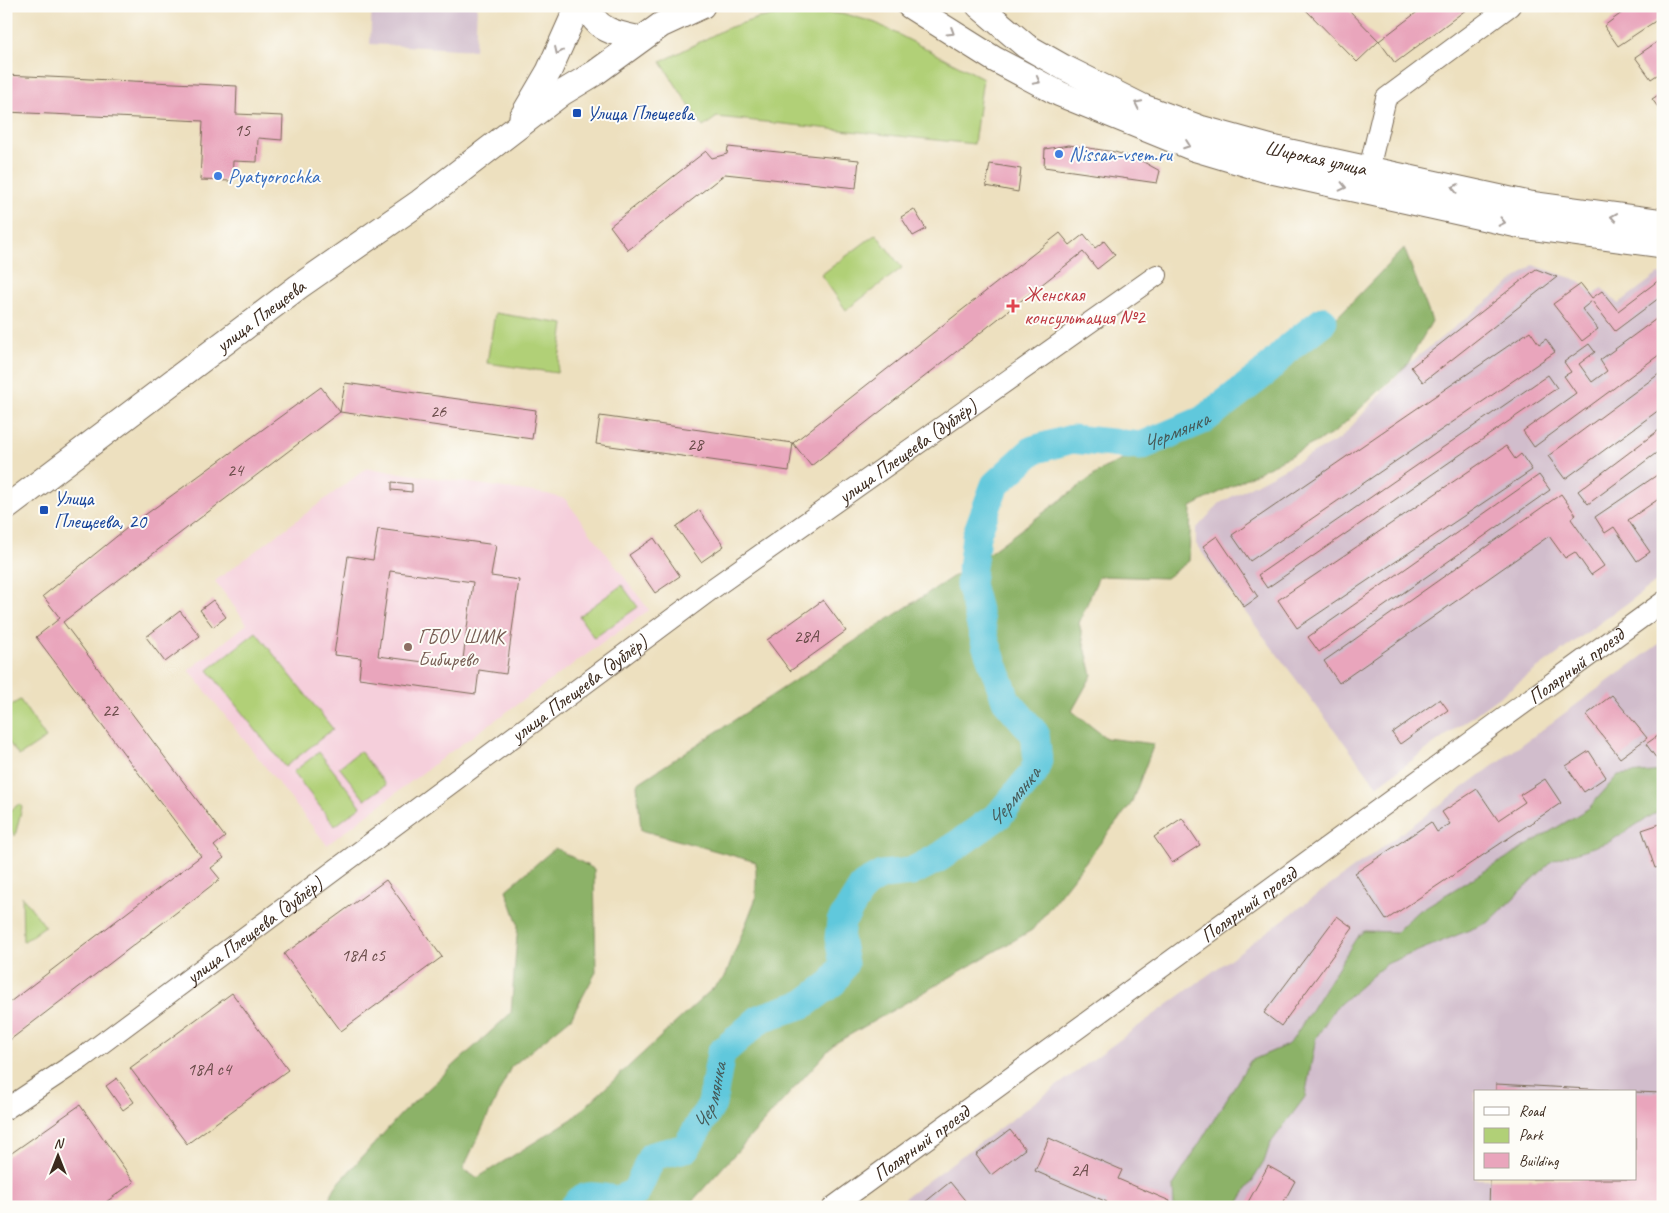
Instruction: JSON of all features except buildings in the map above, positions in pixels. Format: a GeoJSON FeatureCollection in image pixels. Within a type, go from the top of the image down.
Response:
{"type":"FeatureCollection","features":[{"type":"Feature","properties":{"kind":"main road","name":"улица Плещеева"},"geometry":{"type":"LineString","coordinates":[[517,126],[549,71],[578,6]]}},
{"type":"Feature","properties":{"kind":"main road"},"geometry":{"type":"LineString","coordinates":[[587,6],[594,21],[603,28],[641,39]]}},
{"type":"Feature","properties":{"kind":"main road","name":"улица Плещеева"},"geometry":{"type":"LineString","coordinates":[[6,508],[298,287],[420,202],[517,126],[661,25],[702,6]]}},
{"type":"Feature","properties":{"kind":"main road","name":"Широкая улица"},"geometry":{"type":"LineString","coordinates":[[910,6],[994,59],[1060,94],[1193,148],[1267,170],[1522,226],[1663,245]]}},
{"type":"Feature","properties":{"kind":"main road","name":"Широкая улица"},"geometry":{"type":"LineString","coordinates":[[986,13],[1026,46],[1063,67],[1143,107],[1200,128],[1272,148],[1529,204],[1663,222]]}},
{"type":"Feature","properties":{"kind":"street"},"geometry":{"type":"LineString","coordinates":[[1369,169],[1386,98],[1510,6]]}},
{"type":"Feature","properties":{"kind":"street","name":"улица Плещеева (дублёр)"},"geometry":{"type":"LineString","coordinates":[[6,1109],[81,1059],[726,579],[1158,275]]}},
{"type":"Feature","properties":{"kind":"street","name":"Полярный проезд"},"geometry":{"type":"LineString","coordinates":[[833,1207],[1663,602]]}},
{"type":"Feature","properties":{"kind":"shaded area"},"geometry":{"type":"Polygon","coordinates":[[[372,6],[477,6],[475,50],[370,44],[372,6]]]}},
{"type":"Feature","properties":{"kind":"shaded area"},"geometry":{"type":"Polygon","coordinates":[[[1533,265],[1580,281],[1594,295],[1602,288],[1618,304],[1658,274],[1663,275],[1663,577],[1377,786],[1236,600],[1196,544],[1196,529],[1220,503],[1340,439],[1407,365],[1533,265]]]}},
{"type":"Feature","properties":{"kind":"shaded area","name":"ГБОУ ШМК Бибирево"},"geometry":{"type":"Polygon","coordinates":[[[367,468],[547,494],[565,499],[649,610],[449,753],[327,845],[189,670],[247,624],[215,581],[367,468]]]}},
{"type":"Feature","properties":{"kind":"shaded area"},"geometry":{"type":"Polygon","coordinates":[[[1663,641],[1663,1207],[892,1207],[1663,641]]]}},
{"type":"Feature","properties":{"kind":"green space"},"geometry":{"type":"Polygon","coordinates":[[[810,11],[849,15],[876,23],[983,78],[974,144],[717,117],[703,127],[661,62],[725,29],[758,18],[810,11]]]}},
{"type":"Feature","properties":{"kind":"green space"},"geometry":{"type":"Polygon","coordinates":[[[876,234],[902,268],[846,310],[821,275],[876,234]]]}},
{"type":"Feature","properties":{"kind":"green space"},"geometry":{"type":"Polygon","coordinates":[[[1404,248],[1432,321],[1407,365],[1334,433],[1191,507],[1189,561],[1166,578],[1099,576],[1079,623],[1092,675],[1072,711],[1106,738],[1154,744],[1131,804],[1032,930],[834,1044],[687,1207],[324,1207],[336,1186],[402,1113],[511,1013],[518,924],[506,890],[555,848],[594,869],[596,972],[571,1018],[511,1067],[463,1169],[477,1178],[572,1119],[725,977],[756,898],[756,862],[641,830],[637,784],[989,553],[1104,468],[1213,422],[1317,338],[1404,248]]]}},
{"type":"Feature","properties":{"kind":"green space"},"geometry":{"type":"Polygon","coordinates":[[[495,313],[564,324],[557,373],[487,363],[495,313]]]}},
{"type":"Feature","properties":{"kind":"green space"},"geometry":{"type":"Polygon","coordinates":[[[622,585],[638,607],[594,638],[579,616],[622,585]]]}},
{"type":"Feature","properties":{"kind":"green space"},"geometry":{"type":"Polygon","coordinates":[[[256,632],[333,729],[285,767],[208,670],[256,632]]]}},
{"type":"Feature","properties":{"kind":"green space"},"geometry":{"type":"Polygon","coordinates":[[[20,700],[46,738],[19,756],[6,739],[6,708],[20,700]]]}},
{"type":"Feature","properties":{"kind":"green space"},"geometry":{"type":"Polygon","coordinates":[[[360,751],[386,785],[365,800],[339,767],[360,751]]]}},
{"type":"Feature","properties":{"kind":"green space"},"geometry":{"type":"Polygon","coordinates":[[[319,752],[361,806],[335,826],[293,772],[319,752]]]}},
{"type":"Feature","properties":{"kind":"green space"},"geometry":{"type":"Polygon","coordinates":[[[1663,771],[1663,808],[1609,842],[1553,860],[1489,922],[1386,964],[1335,1008],[1316,1038],[1305,1097],[1270,1144],[1264,1162],[1236,1207],[1174,1207],[1173,1186],[1250,1061],[1287,1045],[1293,1039],[1357,937],[1364,931],[1396,932],[1417,912],[1589,808],[1618,775],[1663,771]]]}},
{"type":"Feature","properties":{"kind":"green space"},"geometry":{"type":"Polygon","coordinates":[[[19,804],[22,807],[15,836],[6,824],[6,814],[19,804]]]}},
{"type":"Feature","properties":{"kind":"green space"},"geometry":{"type":"Polygon","coordinates":[[[22,896],[45,926],[23,942],[22,896]]]}},
{"type":"Feature","properties":{"kind":"waterway","name":"Чермянка"},"geometry":{"type":"LineString","coordinates":[[574,1207],[583,1198],[594,1197],[617,1200],[636,1192],[652,1156],[686,1148],[712,1104],[721,1053],[761,1018],[804,1004],[833,982],[844,964],[839,938],[841,922],[864,885],[882,875],[911,872],[940,857],[999,815],[1033,774],[1038,760],[1035,734],[1006,700],[986,644],[970,584],[976,536],[995,485],[1033,450],[1072,439],[1141,446],[1203,420],[1263,374],[1290,347],[1323,321]]}},
{"type":"Feature","properties":{"kind":"place","name":"Улица Плещеева"},"geometry":{"type":"Point","coordinates":[577,113]}},
{"type":"Feature","properties":{"kind":"place","name":"Nissan-vsem.ru"},"geometry":{"type":"Point","coordinates":[1059,154]}},
{"type":"Feature","properties":{"kind":"place","name":"Pyatyorochka"},"geometry":{"type":"Point","coordinates":[218,176]}},
{"type":"Feature","properties":{"kind":"place","name":"Женская консультация №2"},"geometry":{"type":"Point","coordinates":[1013,306]}},
{"type":"Feature","properties":{"kind":"place","name":"Улица Плещеева, 20"},"geometry":{"type":"Point","coordinates":[44,510]}},
{"type":"Feature","properties":{"kind":"place","name":"ГБОУ ШМК Бибирево"},"geometry":{"type":"Point","coordinates":[408,647]}}]}
